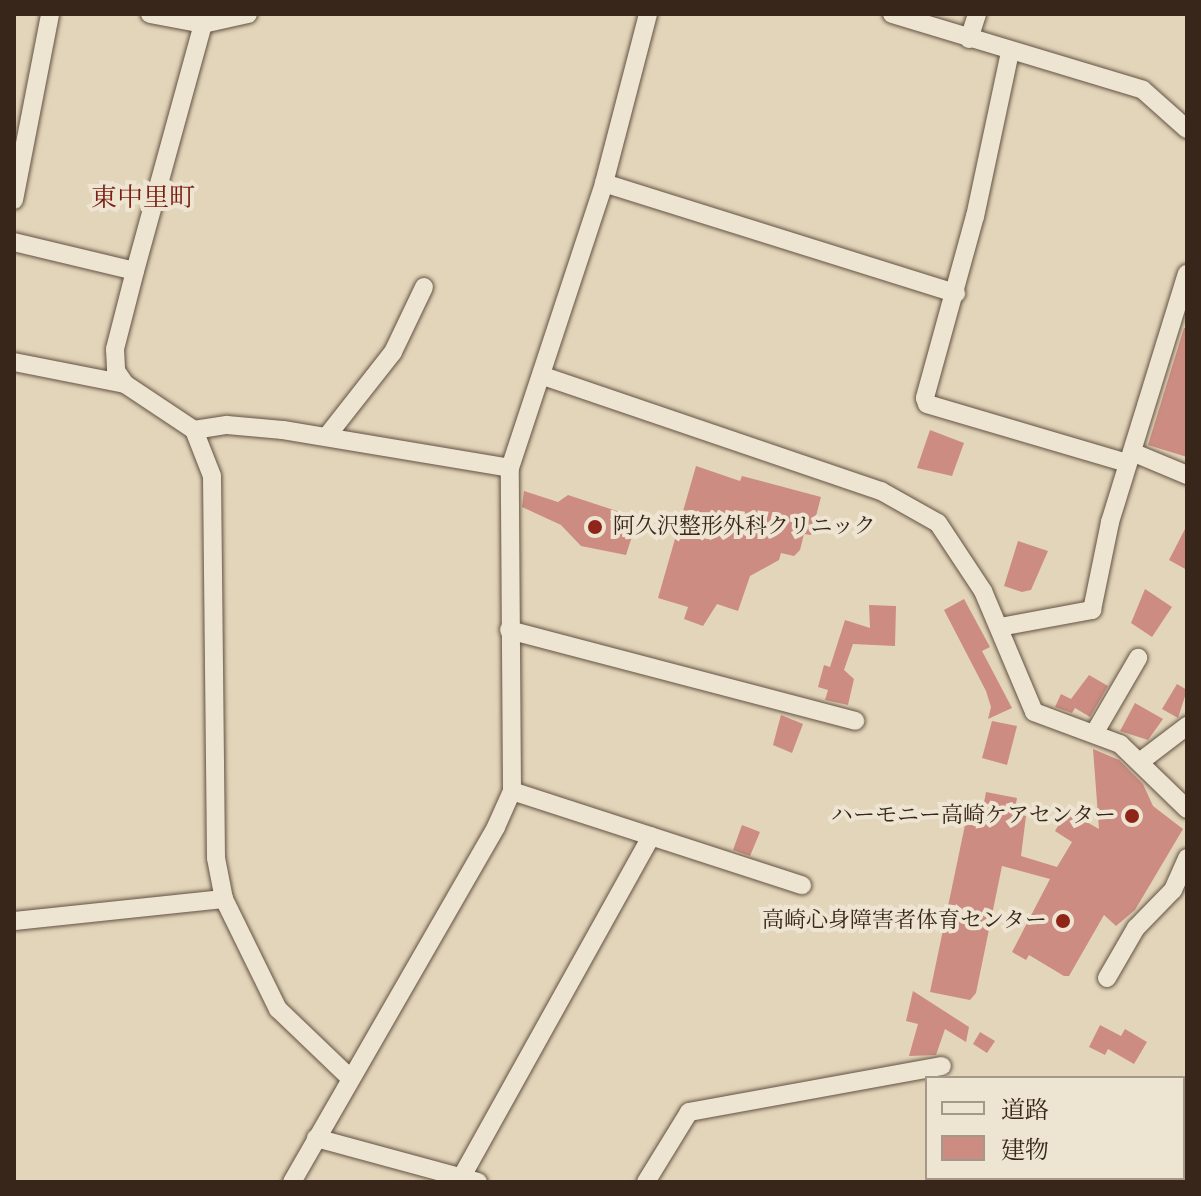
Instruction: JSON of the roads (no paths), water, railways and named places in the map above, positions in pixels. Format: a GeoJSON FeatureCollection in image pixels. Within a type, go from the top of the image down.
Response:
{"type":"FeatureCollection","features":[{"type":"Feature","properties":{"kind":"street"},"geometry":{"type":"LineString","coordinates":[[14,200],[50,14]]}},
{"type":"Feature","properties":{"kind":"street"},"geometry":{"type":"LineString","coordinates":[[150,14],[203,24],[248,14]]}},
{"type":"Feature","properties":{"kind":"street"},"geometry":{"type":"LineString","coordinates":[[292,1182],[349,1077],[496,827],[512,791],[510,468],[543,376],[604,183],[648,14]]}},
{"type":"Feature","properties":{"kind":"street"},"geometry":{"type":"LineString","coordinates":[[892,14],[1143,90],[1187,129]]}},
{"type":"Feature","properties":{"kind":"street"},"geometry":{"type":"LineString","coordinates":[[969,39],[977,14]]}},
{"type":"Feature","properties":{"kind":"street"},"geometry":{"type":"LineString","coordinates":[[203,24],[115,349],[116,371],[125,384],[194,430],[212,476],[215,822],[224,899],[278,1009],[349,1077]]}},
{"type":"Feature","properties":{"kind":"street"},"geometry":{"type":"LineString","coordinates":[[1010,52],[956,293],[927,404],[1187,475]]}},
{"type":"Feature","properties":{"kind":"street"},"geometry":{"type":"LineString","coordinates":[[604,183],[956,293]]}},
{"type":"Feature","properties":{"kind":"street"},"geometry":{"type":"LineString","coordinates":[[14,242],[135,271]]}},
{"type":"Feature","properties":{"kind":"street"},"geometry":{"type":"LineString","coordinates":[[1000,627],[1092,610],[1130,458],[1182,307],[1187,274]]}},
{"type":"Feature","properties":{"kind":"street"},"geometry":{"type":"LineString","coordinates":[[327,436],[393,352],[424,287]]}},
{"type":"Feature","properties":{"kind":"street"},"geometry":{"type":"LineString","coordinates":[[14,362],[125,384]]}},
{"type":"Feature","properties":{"kind":"street"},"geometry":{"type":"LineString","coordinates":[[543,376],[906,502],[938,523],[957,547],[1000,627],[1034,712],[1095,732],[1141,761],[1187,809]]}},
{"type":"Feature","properties":{"kind":"street"},"geometry":{"type":"LineString","coordinates":[[194,430],[227,425],[327,436],[510,468]]}},
{"type":"Feature","properties":{"kind":"street"},"geometry":{"type":"LineString","coordinates":[[509,630],[855,721]]}},
{"type":"Feature","properties":{"kind":"street"},"geometry":{"type":"LineString","coordinates":[[1095,732],[1138,658]]}},
{"type":"Feature","properties":{"kind":"street"},"geometry":{"type":"LineString","coordinates":[[1141,761],[1187,726]]}},
{"type":"Feature","properties":{"kind":"street"},"geometry":{"type":"LineString","coordinates":[[512,791],[802,885]]}},
{"type":"Feature","properties":{"kind":"street"},"geometry":{"type":"LineString","coordinates":[[316,1138],[470,1180],[651,836]]}},
{"type":"Feature","properties":{"kind":"street"},"geometry":{"type":"LineString","coordinates":[[1107,978],[1136,928],[1173,890],[1187,858]]}},
{"type":"Feature","properties":{"kind":"street"},"geometry":{"type":"LineString","coordinates":[[14,921],[224,899]]}},
{"type":"Feature","properties":{"kind":"street"},"geometry":{"type":"LineString","coordinates":[[646,1182],[689,1112],[942,1066]]}},
{"type":"Feature","properties":{"kind":"place","name":"阿久沢整形外科クリニック"},"geometry":{"type":"Point","coordinates":[595,527]}},
{"type":"Feature","properties":{"kind":"place","name":"ハーモニー高崎ケアセンター"},"geometry":{"type":"Point","coordinates":[1132,816]}},
{"type":"Feature","properties":{"kind":"place","name":"高崎心身障害者体育センター"},"geometry":{"type":"Point","coordinates":[1063,921]}},
{"type":"Feature","properties":{"kind":"district","name":"東中里町"},"geometry":{"type":"Point","coordinates":[143,198]}}]}
